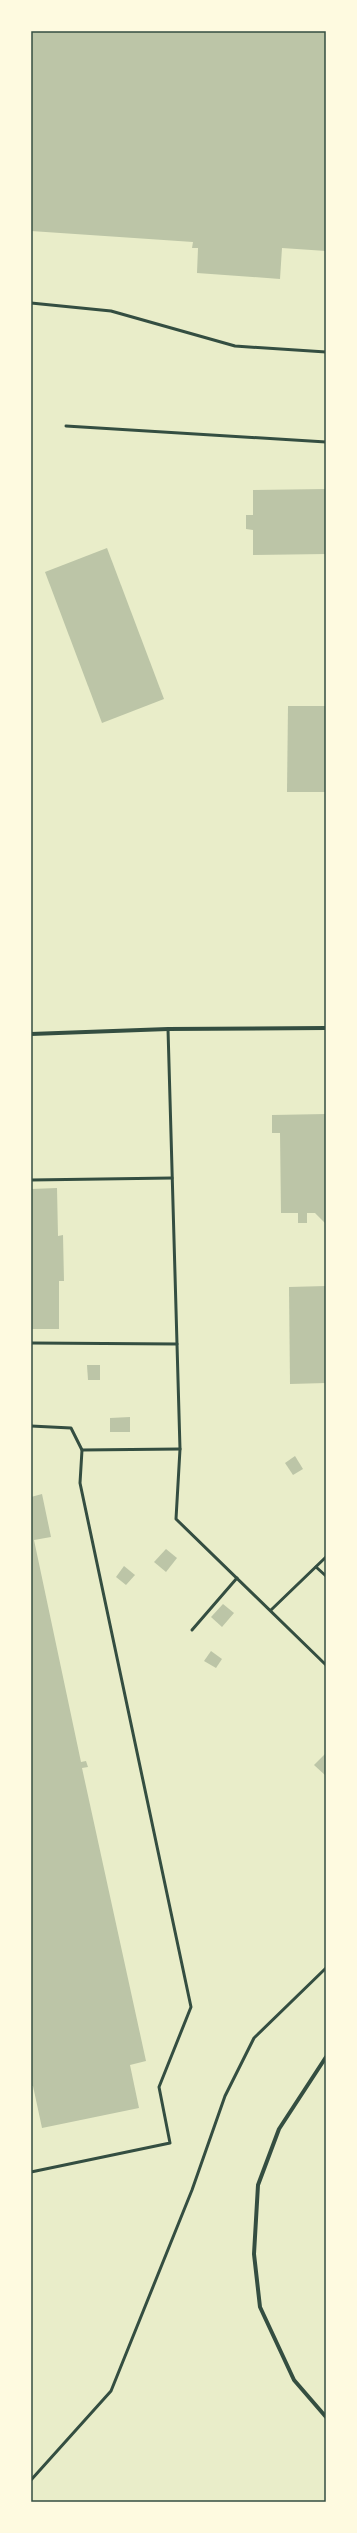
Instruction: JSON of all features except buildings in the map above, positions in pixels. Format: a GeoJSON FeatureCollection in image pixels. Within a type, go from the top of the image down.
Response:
{"type":"FeatureCollection","features":[{"type":"Feature","properties":{"kind":"street"},"geometry":{"type":"LineString","coordinates":[[31,1034],[168,1029],[326,1028]]}},
{"type":"Feature","properties":{"kind":"street"},"geometry":{"type":"LineString","coordinates":[[326,2056],[279,2129],[258,2186],[254,2254],[260,2307],[294,2380],[326,2417]]}},
{"type":"Feature","properties":{"kind":"lane"},"geometry":{"type":"LineString","coordinates":[[31,304],[111,311],[235,346],[326,352]]}},
{"type":"Feature","properties":{"kind":"lane"},"geometry":{"type":"LineString","coordinates":[[66,426],[326,442]]}},
{"type":"Feature","properties":{"kind":"lane"},"geometry":{"type":"LineString","coordinates":[[168,1029],[180,1449],[176,1519],[326,1665]]}},
{"type":"Feature","properties":{"kind":"lane"},"geometry":{"type":"LineString","coordinates":[[31,1180],[172,1178]]}},
{"type":"Feature","properties":{"kind":"lane"},"geometry":{"type":"LineString","coordinates":[[31,1343],[176,1344]]}},
{"type":"Feature","properties":{"kind":"lane"},"geometry":{"type":"LineString","coordinates":[[31,1426],[71,1428],[82,1450],[80,1483],[191,2007],[159,2087],[170,2143],[31,2172]]}},
{"type":"Feature","properties":{"kind":"lane"},"geometry":{"type":"LineString","coordinates":[[82,1450],[180,1449]]}},
{"type":"Feature","properties":{"kind":"lane"},"geometry":{"type":"LineString","coordinates":[[271,1610],[326,1557]]}},
{"type":"Feature","properties":{"kind":"lane"},"geometry":{"type":"LineString","coordinates":[[316,1567],[326,1576]]}},
{"type":"Feature","properties":{"kind":"lane"},"geometry":{"type":"LineString","coordinates":[[192,1630],[237,1578]]}},
{"type":"Feature","properties":{"kind":"lane"},"geometry":{"type":"LineString","coordinates":[[31,2480],[111,2391],[192,2190],[225,2096],[254,2038],[326,1968]]}}]}
